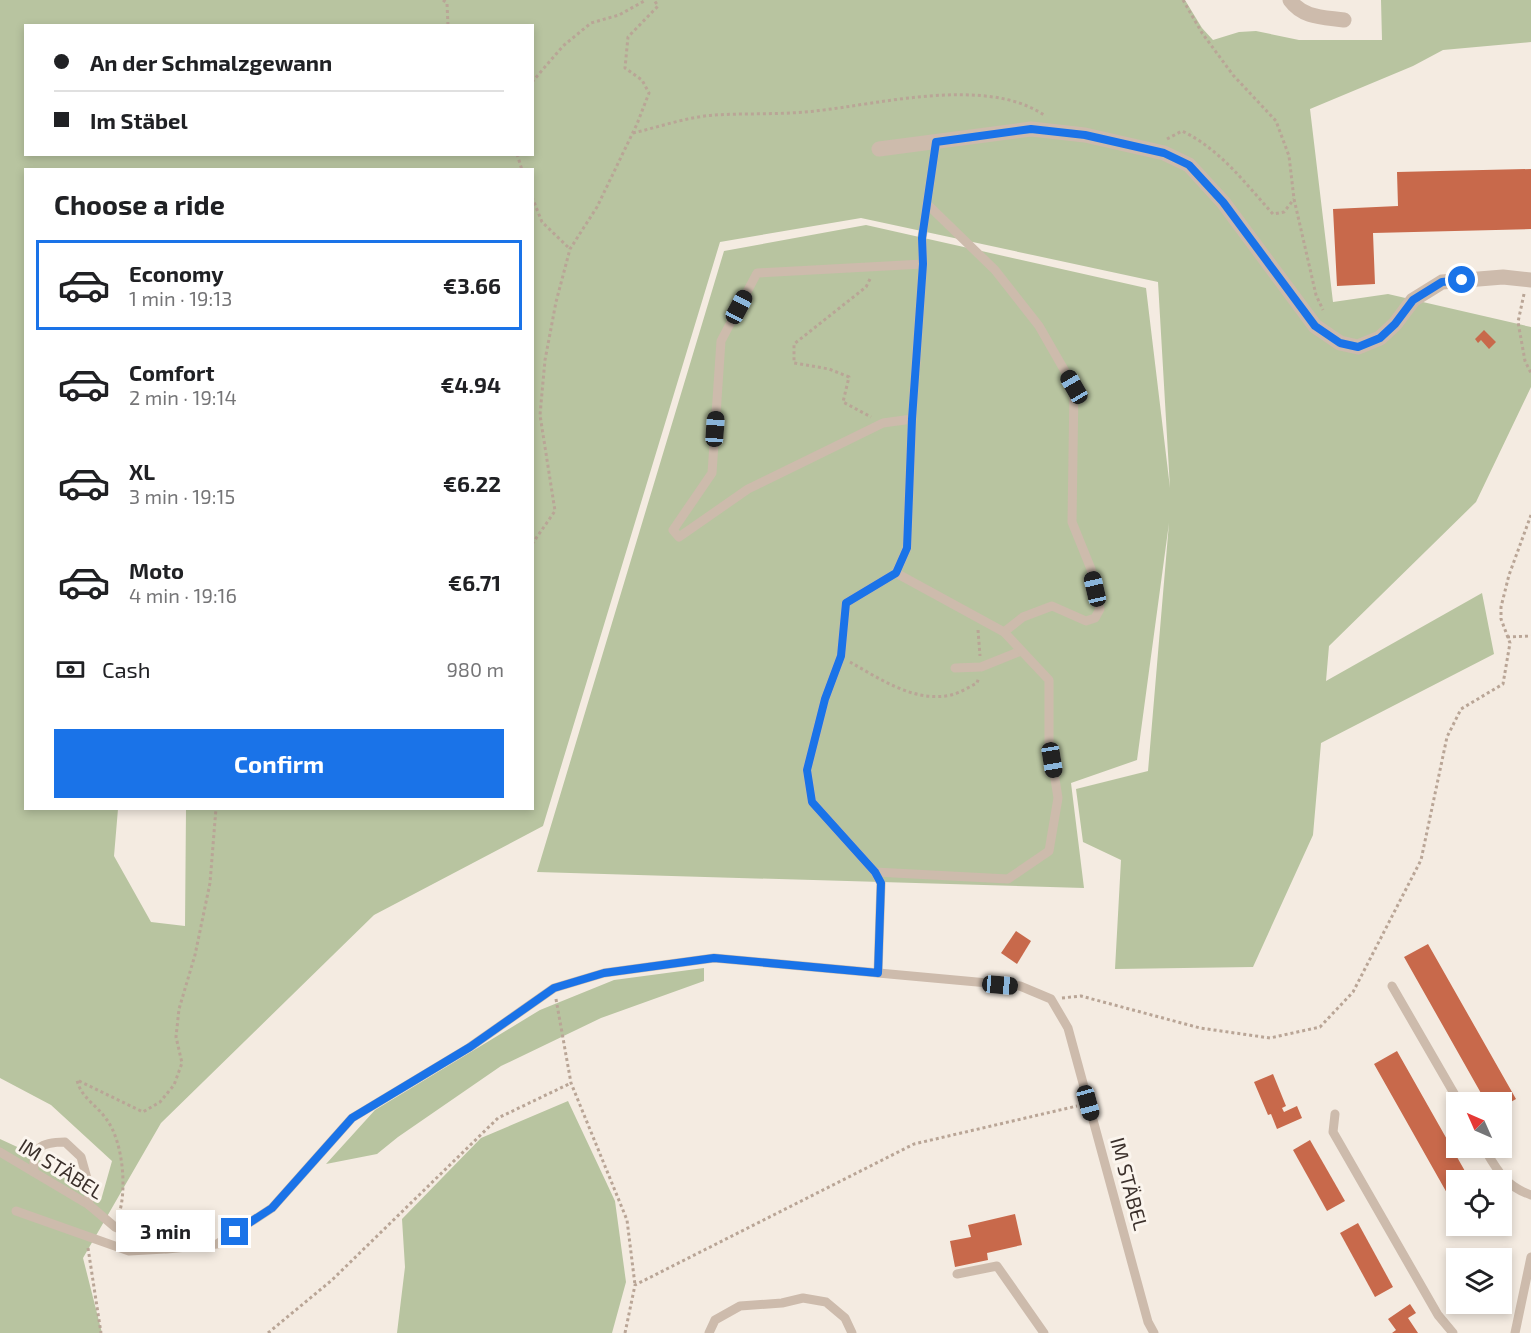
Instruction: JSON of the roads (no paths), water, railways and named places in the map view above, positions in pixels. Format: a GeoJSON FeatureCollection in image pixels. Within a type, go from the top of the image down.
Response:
{"type":"FeatureCollection","features":[{"type":"Feature","properties":{"kind":"street"},"geometry":{"type":"LineString","coordinates":[[1290,0],[1296,9],[1310,15],[1344,20]]}},
{"type":"Feature","properties":{"kind":"street"},"geometry":{"type":"LineString","coordinates":[[879,150],[1031,129],[1071,133],[1164,153],[1189,165],[1223,202],[1315,326],[1340,343],[1358,347],[1380,338],[1395,324],[1413,300],[1442,282],[1503,277],[1529,280]]}},
{"type":"Feature","properties":{"kind":"lane"},"geometry":{"type":"LineString","coordinates":[[878,973],[881,883],[875,872],[812,802],[807,770],[825,699],[841,656],[846,603],[896,573],[907,548],[912,419],[923,264],[922,238],[936,142]]}},
{"type":"Feature","properties":{"kind":"lane"},"geometry":{"type":"LineString","coordinates":[[927,204],[995,270],[1039,326],[1074,387],[1072,522],[1091,569],[1100,609],[1095,618],[1086,621],[1052,606],[1023,617],[1004,632]]}},
{"type":"Feature","properties":{"kind":"lane"},"geometry":{"type":"LineString","coordinates":[[912,419],[883,423],[747,489],[679,537],[673,530],[712,473],[721,341],[757,273],[923,264]]}},
{"type":"Feature","properties":{"kind":"lane"},"geometry":{"type":"LineString","coordinates":[[875,872],[1008,879],[1049,850],[1058,798],[1049,741],[1049,680],[1004,632],[896,573]]}},
{"type":"Feature","properties":{"kind":"lane"},"geometry":{"type":"LineString","coordinates":[[955,668],[981,667],[1021,651]]}},
{"type":"Feature","properties":{"kind":"lane","name":"IM STÄBEL"},"geometry":{"type":"LineString","coordinates":[[0,1152],[89,1205],[115,1227],[167,1249],[217,1245],[272,1208],[352,1118],[470,1047],[554,988],[604,973],[714,958],[1020,986],[1051,999],[1068,1029],[1148,1322],[1154,1333]]}},
{"type":"Feature","properties":{"kind":"lane"},"geometry":{"type":"LineString","coordinates":[[1392,986],[1453,1092]]}},
{"type":"Feature","properties":{"kind":"lane"},"geometry":{"type":"LineString","coordinates":[[1335,1114],[1333,1132],[1438,1315],[1453,1333]]}},
{"type":"Feature","properties":{"kind":"lane"},"geometry":{"type":"LineString","coordinates":[[34,1172],[33,1158],[39,1149],[48,1142],[65,1142],[81,1157],[88,1182],[89,1205]]}},
{"type":"Feature","properties":{"kind":"lane"},"geometry":{"type":"LineString","coordinates":[[1490,1158],[1501,1176],[1524,1192],[1531,1194]]}},
{"type":"Feature","properties":{"kind":"lane"},"geometry":{"type":"LineString","coordinates":[[16,1211],[129,1251],[167,1249]]}},
{"type":"Feature","properties":{"kind":"lane"},"geometry":{"type":"LineString","coordinates":[[1515,1333],[1531,1257]]}},
{"type":"Feature","properties":{"kind":"lane"},"geometry":{"type":"LineString","coordinates":[[957,1274],[997,1266],[1044,1333]]}},
{"type":"Feature","properties":{"kind":"lane"},"geometry":{"type":"LineString","coordinates":[[709,1333],[715,1320],[740,1306],[782,1303],[802,1298],[826,1302],[845,1318],[852,1333]]}}]}
